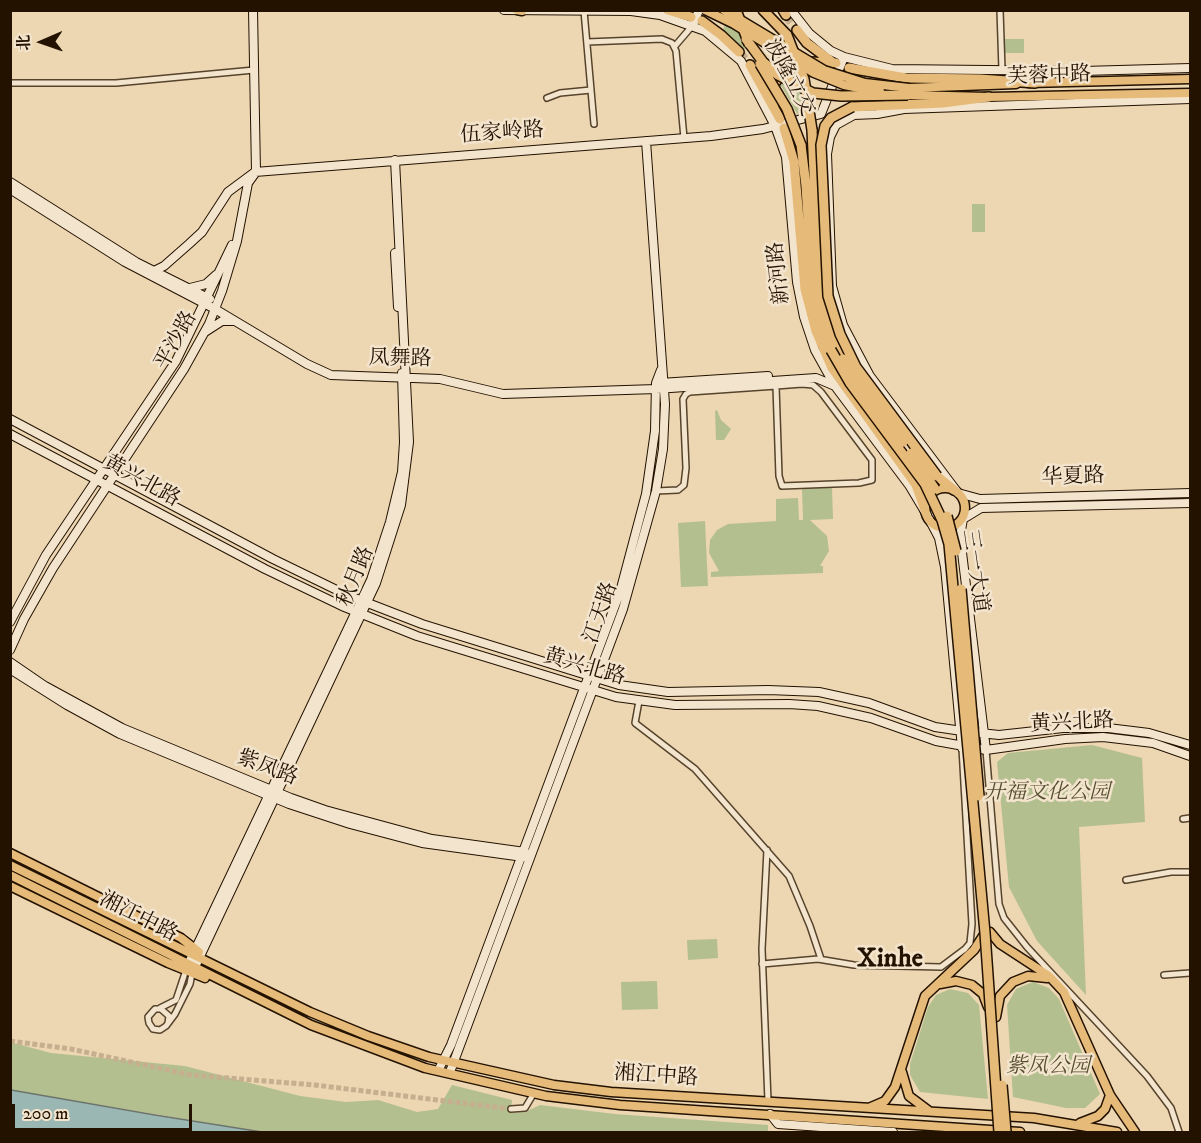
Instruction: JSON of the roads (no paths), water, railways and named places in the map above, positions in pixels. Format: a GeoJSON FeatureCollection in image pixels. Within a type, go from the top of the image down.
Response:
{"type":"FeatureCollection","features":[{"type":"Feature","properties":{"kind":"highway"},"geometry":{"type":"LineString","coordinates":[[668,10],[721,34],[739,52]]}},
{"type":"Feature","properties":{"kind":"highway"},"geometry":{"type":"LineString","coordinates":[[695,21],[720,22],[738,10]]}},
{"type":"Feature","properties":{"kind":"highway","name":"波隆立交"},"geometry":{"type":"LineString","coordinates":[[738,10],[746,39],[787,109],[801,145]]}},
{"type":"Feature","properties":{"kind":"highway"},"geometry":{"type":"LineString","coordinates":[[762,10],[787,35]]}},
{"type":"Feature","properties":{"kind":"highway","name":"波隆立交"},"geometry":{"type":"LineString","coordinates":[[772,10],[787,35],[804,79],[812,130]]}},
{"type":"Feature","properties":{"kind":"highway"},"geometry":{"type":"LineString","coordinates":[[797,30],[807,43],[840,60]]}},
{"type":"Feature","properties":{"kind":"highway"},"geometry":{"type":"LineString","coordinates":[[746,39],[763,62],[778,75],[813,93],[841,96],[909,92]]}},
{"type":"Feature","properties":{"kind":"highway"},"geometry":{"type":"LineString","coordinates":[[840,60],[810,62],[788,69],[775,82],[772,97],[779,125],[794,162],[804,287],[824,360],[920,492],[927,515]]}},
{"type":"Feature","properties":{"kind":"highway"},"geometry":{"type":"LineString","coordinates":[[750,65],[774,108]]}},
{"type":"Feature","properties":{"kind":"highway"},"geometry":{"type":"LineString","coordinates":[[849,68],[906,78],[980,79],[1035,83]]}},
{"type":"Feature","properties":{"kind":"highway"},"geometry":{"type":"LineString","coordinates":[[956,491],[937,476],[874,393],[847,351],[833,315],[826,281],[820,145],[825,126],[831,118],[852,107],[943,103],[989,97]]}},
{"type":"Feature","properties":{"kind":"highway","name":"三一大道"},"geometry":{"type":"LineString","coordinates":[[812,130],[820,307]]}},
{"type":"Feature","properties":{"kind":"highway","name":"三一大道"},"geometry":{"type":"LineString","coordinates":[[801,145],[806,186],[810,267],[828,334],[852,373],[928,476],[944,508],[954,540],[994,1017]]}},
{"type":"Feature","properties":{"kind":"highway"},"geometry":{"type":"LineString","coordinates":[[820,307],[826,281]]}},
{"type":"Feature","properties":{"kind":"highway"},"geometry":{"type":"LineString","coordinates":[[804,287],[820,307]]}},
{"type":"Feature","properties":{"kind":"highway"},"geometry":{"type":"LineString","coordinates":[[828,334],[847,351]]}},
{"type":"Feature","properties":{"kind":"highway"},"geometry":{"type":"LineString","coordinates":[[824,360],[828,334]]}},
{"type":"Feature","properties":{"kind":"highway"},"geometry":{"type":"LineString","coordinates":[[994,1017],[999,1132]]}},
{"type":"Feature","properties":{"kind":"highway"},"geometry":{"type":"LineString","coordinates":[[994,1017],[1006,1132]]}},
{"type":"Feature","properties":{"kind":"main road","name":"波隆立交"},"geometry":{"type":"LineString","coordinates":[[705,10],[734,24],[793,63],[829,80],[860,89],[909,92]]}},
{"type":"Feature","properties":{"kind":"main road","name":"波隆立交"},"geometry":{"type":"LineString","coordinates":[[724,10],[824,70],[865,83],[909,92]]}},
{"type":"Feature","properties":{"kind":"main road","name":"芙蓉中路"},"geometry":{"type":"LineString","coordinates":[[909,92],[1035,83],[1191,79]]}},
{"type":"Feature","properties":{"kind":"main road","name":"芙蓉中路"},"geometry":{"type":"LineString","coordinates":[[909,92],[989,97],[1191,93]]}},
{"type":"Feature","properties":{"kind":"main road"},"geometry":{"type":"LineString","coordinates":[[904,109],[943,103]]}},
{"type":"Feature","properties":{"kind":"main road"},"geometry":{"type":"LineString","coordinates":[[944,488],[956,491],[965,502],[963,519],[949,528],[938,527],[927,515],[927,500],[934,492],[944,488]]}},
{"type":"Feature","properties":{"kind":"main road","name":"湘江中路"},"geometry":{"type":"LineString","coordinates":[[10,853],[181,938],[197,954]]}},
{"type":"Feature","properties":{"kind":"main road","name":"湘江中路"},"geometry":{"type":"LineString","coordinates":[[10,865],[339,1024],[394,1046],[454,1062],[554,1085],[611,1092],[930,1112],[1075,1124],[1117,1132]]}},
{"type":"Feature","properties":{"kind":"main road","name":"湘江中路"},"geometry":{"type":"LineString","coordinates":[[10,875],[190,969]]}},
{"type":"Feature","properties":{"kind":"main road","name":"湘江中路"},"geometry":{"type":"LineString","coordinates":[[10,886],[368,1048],[534,1093],[620,1105],[1020,1132]]}},
{"type":"Feature","properties":{"kind":"main road"},"geometry":{"type":"LineString","coordinates":[[868,1108],[885,1101],[902,1069],[919,1006],[931,989],[974,950],[988,933],[1007,949],[1056,982],[1070,1003],[1110,1095],[1134,1132]]}},
{"type":"Feature","properties":{"kind":"main road"},"geometry":{"type":"LineString","coordinates":[[994,1017],[1000,996],[1017,979],[1034,975],[1056,982]]}},
{"type":"Feature","properties":{"kind":"main road"},"geometry":{"type":"LineString","coordinates":[[931,989],[951,981],[972,985],[984,994],[994,1017]]}},
{"type":"Feature","properties":{"kind":"main road"},"geometry":{"type":"LineString","coordinates":[[902,1069],[903,1082],[909,1096],[930,1112]]}},
{"type":"Feature","properties":{"kind":"main road"},"geometry":{"type":"LineString","coordinates":[[1075,1124],[1085,1123],[1098,1116],[1105,1108],[1110,1095]]}},
{"type":"Feature","properties":{"kind":"street","name":"平沙路"},"geometry":{"type":"LineString","coordinates":[[248,10],[252,71]]}},
{"type":"Feature","properties":{"kind":"street","name":"平沙路"},"geometry":{"type":"LineString","coordinates":[[10,650],[43,584],[184,369],[216,306],[235,251],[248,183],[252,174],[253,10]]}},
{"type":"Feature","properties":{"kind":"street","name":"新河路"},"geometry":{"type":"LineString","coordinates":[[504,10],[644,12],[695,21],[741,61],[779,125],[790,178],[800,300],[809,335],[824,360],[835,386],[899,470],[939,537],[945,567],[962,748]]}},
{"type":"Feature","properties":{"kind":"street"},"geometry":{"type":"LineString","coordinates":[[675,46],[695,21],[699,10]]}},
{"type":"Feature","properties":{"kind":"street"},"geometry":{"type":"LineString","coordinates":[[1000,10],[1002,70]]}},
{"type":"Feature","properties":{"kind":"street"},"geometry":{"type":"LineString","coordinates":[[584,11],[594,124]]}},
{"type":"Feature","properties":{"kind":"street"},"geometry":{"type":"LineString","coordinates":[[786,12],[840,60],[892,69],[1191,68]]}},
{"type":"Feature","properties":{"kind":"street"},"geometry":{"type":"LineString","coordinates":[[587,42],[662,39],[670,41],[675,46],[684,138]]}},
{"type":"Feature","properties":{"kind":"street"},"geometry":{"type":"LineString","coordinates":[[836,125],[821,114],[840,60]]}},
{"type":"Feature","properties":{"kind":"street"},"geometry":{"type":"LineString","coordinates":[[10,83],[116,83],[252,71]]}},
{"type":"Feature","properties":{"kind":"street"},"geometry":{"type":"LineString","coordinates":[[547,98],[560,93],[591,90]]}},
{"type":"Feature","properties":{"kind":"street"},"geometry":{"type":"LineString","coordinates":[[956,491],[858,358],[840,316],[832,286],[827,169],[828,144],[836,125],[848,116],[904,109],[1191,99]]}},
{"type":"Feature","properties":{"kind":"street","name":"伍家岭路"},"geometry":{"type":"LineString","coordinates":[[252,174],[393,160],[684,138],[779,125],[821,114]]}},
{"type":"Feature","properties":{"kind":"street","name":"江天路"},"geometry":{"type":"LineString","coordinates":[[594,677],[640,521],[651,463],[663,371],[645,141]]}},
{"type":"Feature","properties":{"kind":"street","name":"江天路"},"geometry":{"type":"LineString","coordinates":[[439,1069],[451,1045],[521,854],[632,580],[656,491],[663,449],[665,411],[660,386],[661,371],[645,141]]}},
{"type":"Feature","properties":{"kind":"street","name":"秋月路"},"geometry":{"type":"LineString","coordinates":[[190,969],[392,540],[407,472],[405,377],[393,160]]}},
{"type":"Feature","properties":{"kind":"street","name":"平沙路"},"geometry":{"type":"LineString","coordinates":[[10,622],[46,555],[169,373],[194,327],[234,240],[244,186],[252,174]]}},
{"type":"Feature","properties":{"kind":"street"},"geometry":{"type":"LineString","coordinates":[[154,271],[169,262],[202,232],[220,202],[252,174]]}},
{"type":"Feature","properties":{"kind":"street","name":"凤舞路"},"geometry":{"type":"LineString","coordinates":[[10,182],[184,290]]}},
{"type":"Feature","properties":{"kind":"street","name":"凤舞路"},"geometry":{"type":"LineString","coordinates":[[10,189],[124,262],[216,306],[236,321],[307,364],[331,375],[456,381],[503,394],[660,386],[685,387],[816,378],[835,386]]}},
{"type":"Feature","properties":{"kind":"street"},"geometry":{"type":"LineString","coordinates":[[194,327],[195,308],[184,290],[206,285],[222,267]]}},
{"type":"Feature","properties":{"kind":"street"},"geometry":{"type":"LineString","coordinates":[[202,336],[222,321],[236,321]]}},
{"type":"Feature","properties":{"kind":"street","name":"凤舞路"},"geometry":{"type":"LineString","coordinates":[[660,386],[676,382],[813,373],[820,369],[824,360]]}},
{"type":"Feature","properties":{"kind":"street"},"geometry":{"type":"LineString","coordinates":[[663,371],[669,380],[676,382]]}},
{"type":"Feature","properties":{"kind":"street"},"geometry":{"type":"LineString","coordinates":[[656,491],[678,490],[684,485],[684,399],[686,394],[690,392],[776,386],[809,384],[821,392],[872,460],[872,480],[859,483],[782,486],[779,476],[776,386]]}},
{"type":"Feature","properties":{"kind":"street"},"geometry":{"type":"LineString","coordinates":[[665,411],[670,394],[685,387]]}},
{"type":"Feature","properties":{"kind":"street"},"geometry":{"type":"LineString","coordinates":[[629,388],[648,394],[654,403],[656,413]]}},
{"type":"Feature","properties":{"kind":"street","name":"黄兴北路"},"geometry":{"type":"LineString","coordinates":[[10,419],[282,563],[364,602],[422,624],[594,677],[655,692],[786,690],[819,692],[869,703],[935,727],[985,735],[1011,735],[1063,728],[1097,728],[1149,733],[1191,745]]}},
{"type":"Feature","properties":{"kind":"street","name":"黄兴北路"},"geometry":{"type":"LineString","coordinates":[[10,434],[265,570],[359,614],[417,636],[589,690],[639,701],[693,705],[818,706],[871,717],[962,748],[986,750],[1088,737],[1139,741],[1191,756]]}},
{"type":"Feature","properties":{"kind":"street","name":"华夏路"},"geometry":{"type":"LineString","coordinates":[[956,491],[980,499],[1191,493]]}},
{"type":"Feature","properties":{"kind":"street","name":"华夏路"},"geometry":{"type":"LineString","coordinates":[[963,519],[981,508],[1191,503]]}},
{"type":"Feature","properties":{"kind":"street"},"geometry":{"type":"LineString","coordinates":[[963,519],[960,536],[985,735],[999,904],[1004,918],[1147,1076],[1171,1108],[1179,1132]]}},
{"type":"Feature","properties":{"kind":"street","name":"紫凤路"},"geometry":{"type":"LineString","coordinates":[[10,662],[45,686],[122,728],[273,794]]}},
{"type":"Feature","properties":{"kind":"street","name":"紫凤路"},"geometry":{"type":"LineString","coordinates":[[10,669],[67,705],[120,734],[273,794],[432,838],[531,856]]}},
{"type":"Feature","properties":{"kind":"street","name":"江天路"},"geometry":{"type":"LineString","coordinates":[[450,1072],[531,856],[589,690]]}},
{"type":"Feature","properties":{"kind":"street"},"geometry":{"type":"LineString","coordinates":[[639,701],[635,723],[694,769],[789,876],[821,959]]}},
{"type":"Feature","properties":{"kind":"street"},"geometry":{"type":"LineString","coordinates":[[762,964],[821,959],[854,965],[941,967],[966,949],[971,935],[962,748]]}},
{"type":"Feature","properties":{"kind":"street"},"geometry":{"type":"LineString","coordinates":[[1183,819],[1191,818]]}},
{"type":"Feature","properties":{"kind":"street"},"geometry":{"type":"LineString","coordinates":[[767,850],[762,964],[768,1101]]}},
{"type":"Feature","properties":{"kind":"street"},"geometry":{"type":"LineString","coordinates":[[1126,880],[1171,872],[1191,872]]}},
{"type":"Feature","properties":{"kind":"street"},"geometry":{"type":"LineString","coordinates":[[190,969],[186,992],[168,1023],[160,1030],[150,1026],[148,1017],[152,1011],[176,1000],[190,969]]}},
{"type":"Feature","properties":{"kind":"street"},"geometry":{"type":"LineString","coordinates":[[1164,975],[1191,973]]}},
{"type":"Feature","properties":{"kind":"street"},"geometry":{"type":"LineString","coordinates":[[158,1008],[167,1013],[168,1023]]}},
{"type":"Feature","properties":{"kind":"street"},"geometry":{"type":"LineString","coordinates":[[511,1108],[525,1108],[534,1093]]}},
{"type":"Feature","properties":{"kind":"street"},"geometry":{"type":"LineString","coordinates":[[770,1114],[778,1124],[892,1132]]}},
{"type":"Feature","properties":{"kind":"street"},"geometry":{"type":"LineString","coordinates":[[881,1122],[901,1132]]}},
{"type":"Feature","properties":{"kind":"water"},"geometry":{"type":"Polygon","coordinates":[[[11,1090],[155,1115],[262,1132],[11,1132],[11,1090]]]}},
{"type":"Feature","properties":{"kind":"tunnel"},"geometry":{"type":"LineString","coordinates":[[786,15],[797,30]]}},
{"type":"Feature","properties":{"kind":"tunnel"},"geometry":{"type":"LineString","coordinates":[[739,52],[750,65]]}},
{"type":"Feature","properties":{"kind":"tunnel"},"geometry":{"type":"LineString","coordinates":[[10,1041],[71,1049],[191,1075],[315,1085],[511,1109]]}},
{"type":"Feature","properties":{"kind":"district","name":"Xinhe"},"geometry":{"type":"Point","coordinates":[890,960]}},
{"type":"Feature","properties":{"kind":"park label","name":"开福文化公园"},"geometry":{"type":"Point","coordinates":[1047,794]}},
{"type":"Feature","properties":{"kind":"park label","name":"紫凤公园"},"geometry":{"type":"Point","coordinates":[1048,1068]}}]}
